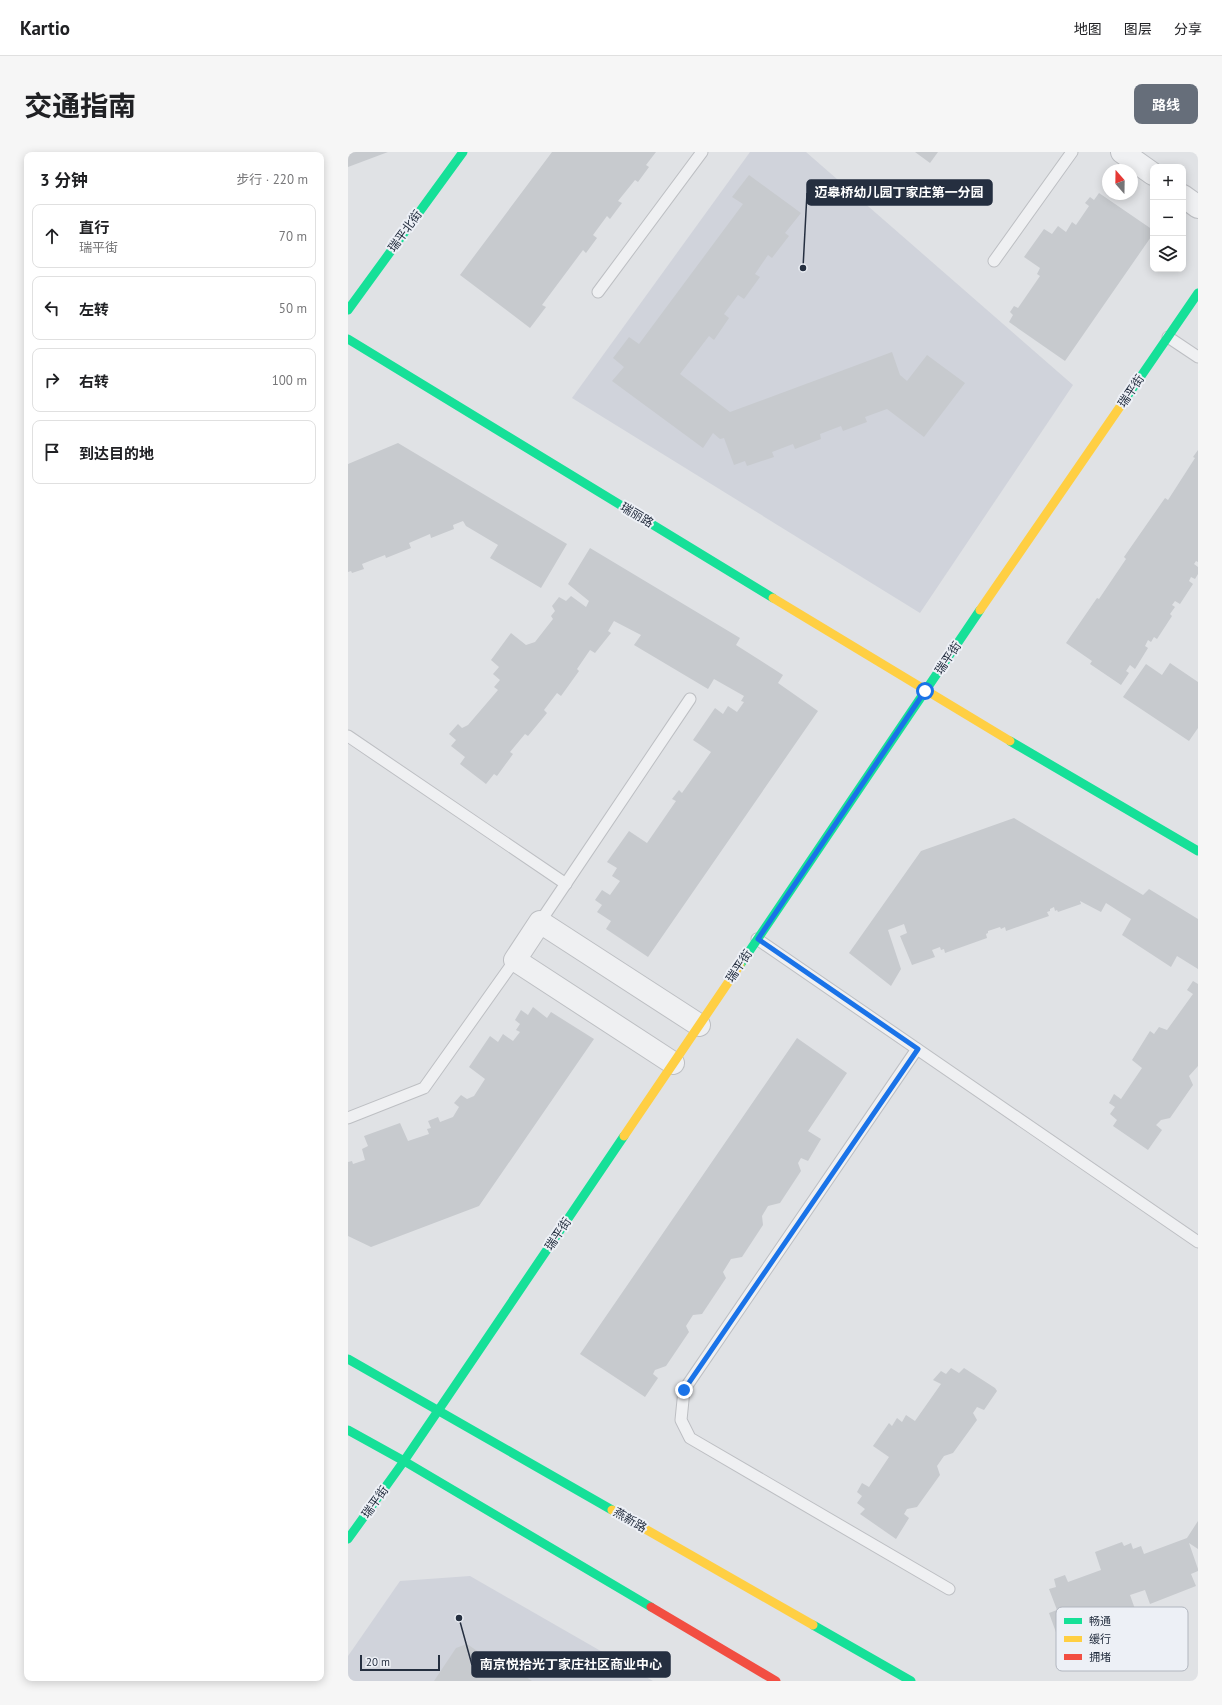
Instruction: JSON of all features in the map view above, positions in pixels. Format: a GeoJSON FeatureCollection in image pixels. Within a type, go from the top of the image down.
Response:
{"type":"FeatureCollection","features":[{"type":"Feature","properties":{"kind":"street","name":"瑞平北街"},"geometry":{"type":"LineString","coordinates":[[348,310],[463,152]]}},
{"type":"Feature","properties":{"kind":"street"},"geometry":{"type":"LineString","coordinates":[[1122,152],[1150,172]]}},
{"type":"Feature","properties":{"kind":"street"},"geometry":{"type":"LineString","coordinates":[[1186,198],[1198,207]]}},
{"type":"Feature","properties":{"kind":"street","name":"瑞平街"},"geometry":{"type":"LineString","coordinates":[[348,1539],[439,1410],[925,691],[1198,293]]}},
{"type":"Feature","properties":{"kind":"street","name":"瑞丽路"},"geometry":{"type":"LineString","coordinates":[[348,339],[925,691],[1198,851]]}},
{"type":"Feature","properties":{"kind":"street"},"geometry":{"type":"LineString","coordinates":[[673,1063],[515,960],[540,922],[699,1025]]}},
{"type":"Feature","properties":{"kind":"street","name":"燕新路"},"geometry":{"type":"LineString","coordinates":[[348,1359],[911,1681]]}},
{"type":"Feature","properties":{"kind":"street"},"geometry":{"type":"LineString","coordinates":[[348,1430],[404,1461],[776,1681]]}},
{"type":"Feature","properties":{"kind":"lane"},"geometry":{"type":"LineString","coordinates":[[598,292],[702,152]]}},
{"type":"Feature","properties":{"kind":"lane"},"geometry":{"type":"LineString","coordinates":[[994,262],[1072,152]]}},
{"type":"Feature","properties":{"kind":"lane"},"geometry":{"type":"LineString","coordinates":[[1168,337],[1198,357]]}},
{"type":"Feature","properties":{"kind":"lane"},"geometry":{"type":"LineString","coordinates":[[540,922],[690,699]]}},
{"type":"Feature","properties":{"kind":"lane"},"geometry":{"type":"LineString","coordinates":[[348,736],[566,884]]}},
{"type":"Feature","properties":{"kind":"lane"},"geometry":{"type":"LineString","coordinates":[[758,939],[1198,1242]]}},
{"type":"Feature","properties":{"kind":"lane"},"geometry":{"type":"LineString","coordinates":[[348,1118],[424,1088],[515,960]]}},
{"type":"Feature","properties":{"kind":"lane"},"geometry":{"type":"LineString","coordinates":[[918,1049],[684,1390],[681,1420],[690,1438],[949,1589]]}},
{"type":"Feature","properties":{"kind":"shaded area"},"geometry":{"type":"Polygon","coordinates":[[[750,152],[806,152],[1073,385],[920,613],[572,398],[750,152]]]}},
{"type":"Feature","properties":{"kind":"shaded area"},"geometry":{"type":"Polygon","coordinates":[[[470,1576],[653,1681],[348,1681],[348,1656],[400,1581],[470,1576]]]}},
{"type":"Feature","properties":{"kind":"building"},"geometry":{"type":"Polygon","coordinates":[[[348,152],[388,152],[348,167],[348,152]]]}},
{"type":"Feature","properties":{"kind":"building"},"geometry":{"type":"Polygon","coordinates":[[[552,152],[656,152],[646,165],[649,167],[638,182],[635,180],[618,201],[622,203],[610,219],[607,216],[593,235],[597,238],[586,253],[583,250],[542,305],[546,307],[530,328],[460,275],[552,152]]]}},
{"type":"Feature","properties":{"kind":"building"},"geometry":{"type":"Polygon","coordinates":[[[915,152],[938,152],[930,163],[915,152]]]}},
{"type":"Feature","properties":{"kind":"building"},"geometry":{"type":"Polygon","coordinates":[[[749,175],[801,213],[785,233],[789,236],[772,258],[768,255],[755,274],[760,277],[744,299],[738,295],[724,314],[729,318],[714,340],[709,336],[680,374],[730,412],[892,352],[900,375],[907,381],[927,355],[965,383],[924,437],[887,409],[865,417],[867,422],[843,431],[841,426],[820,434],[821,439],[795,449],[793,444],[772,452],[774,457],[747,466],[745,461],[734,465],[724,438],[720,439],[713,433],[703,448],[612,381],[624,367],[613,358],[629,337],[639,344],[743,204],[732,197],[749,175]]]}},
{"type":"Feature","properties":{"kind":"building"},"geometry":{"type":"Polygon","coordinates":[[[1099,193],[1102,195],[1102,200],[1109,200],[1150,228],[1150,238],[1065,361],[1009,322],[1013,315],[1010,312],[1014,306],[1018,308],[1040,276],[1037,274],[1040,268],[1024,257],[1044,229],[1052,234],[1058,226],[1066,232],[1072,222],[1076,225],[1089,206],[1085,203],[1090,197],[1094,200],[1099,193]]]}},
{"type":"Feature","properties":{"kind":"building"},"geometry":{"type":"Polygon","coordinates":[[[398,443],[567,544],[541,588],[490,558],[498,545],[466,526],[463,521],[453,525],[454,529],[431,538],[430,534],[409,543],[411,548],[386,558],[385,555],[362,564],[364,569],[352,573],[351,571],[348,572],[348,464],[398,443]]]}},
{"type":"Feature","properties":{"kind":"building"},"geometry":{"type":"Polygon","coordinates":[[[1198,450],[1198,562],[1196,561],[1194,564],[1198,567],[1198,574],[1195,579],[1191,577],[1189,581],[1193,584],[1180,604],[1175,601],[1172,605],[1175,607],[1170,614],[1172,616],[1157,639],[1154,637],[1151,642],[1148,640],[1145,646],[1148,648],[1135,669],[1130,665],[1126,671],[1129,673],[1121,685],[1090,664],[1092,661],[1066,643],[1097,598],[1099,599],[1126,559],[1124,557],[1165,498],[1168,500],[1195,458],[1193,457],[1198,450]]]}},
{"type":"Feature","properties":{"kind":"building"},"geometry":{"type":"Polygon","coordinates":[[[590,548],[740,638],[736,645],[783,675],[778,683],[818,711],[648,957],[606,929],[611,921],[597,912],[602,905],[595,900],[602,890],[610,895],[620,881],[612,876],[617,868],[607,862],[629,831],[647,843],[676,801],[672,799],[679,790],[682,793],[711,752],[693,740],[715,708],[723,714],[728,706],[737,712],[744,702],[741,701],[744,696],[714,679],[708,689],[634,645],[641,635],[614,621],[608,631],[611,633],[595,653],[590,650],[577,669],[579,671],[561,696],[557,693],[544,710],[547,713],[528,736],[525,734],[510,752],[513,754],[497,776],[494,774],[486,784],[460,764],[465,757],[451,746],[456,740],[449,734],[458,724],[462,728],[468,725],[498,690],[494,687],[500,680],[493,674],[499,667],[491,660],[511,633],[526,645],[535,642],[553,619],[551,616],[555,611],[552,606],[559,597],[566,601],[571,596],[586,607],[589,601],[568,584],[590,548]]]}},
{"type":"Feature","properties":{"kind":"building"},"geometry":{"type":"Polygon","coordinates":[[[1170,663],[1198,682],[1198,728],[1189,741],[1123,697],[1146,664],[1162,675],[1170,663]]]}},
{"type":"Feature","properties":{"kind":"building"},"geometry":{"type":"Polygon","coordinates":[[[1014,818],[1143,895],[1149,889],[1198,919],[1198,969],[1177,956],[1171,967],[1122,935],[1131,919],[1106,903],[1101,912],[1080,901],[1081,904],[1058,912],[1057,910],[1055,911],[1054,907],[1047,912],[1049,916],[1006,931],[1005,927],[1001,929],[1000,927],[988,931],[986,934],[987,938],[945,953],[944,949],[941,950],[940,947],[932,950],[935,957],[912,965],[900,936],[907,933],[904,924],[888,930],[901,969],[891,986],[849,953],[921,851],[1014,818]]]}},
{"type":"Feature","properties":{"kind":"building"},"geometry":{"type":"Polygon","coordinates":[[[1193,981],[1198,984],[1198,1066],[1189,1076],[1193,1085],[1170,1118],[1161,1120],[1156,1125],[1162,1130],[1148,1150],[1113,1126],[1117,1120],[1110,1114],[1115,1107],[1109,1103],[1114,1094],[1121,1099],[1142,1068],[1132,1060],[1150,1031],[1154,1034],[1159,1027],[1167,1030],[1193,994],[1187,990],[1193,981]]]}},
{"type":"Feature","properties":{"kind":"building"},"geometry":{"type":"Polygon","coordinates":[[[533,1007],[547,1018],[551,1012],[594,1039],[479,1206],[371,1247],[348,1236],[348,1162],[352,1161],[353,1164],[365,1160],[362,1149],[368,1146],[364,1136],[400,1123],[408,1141],[429,1134],[427,1129],[431,1128],[428,1121],[438,1117],[440,1122],[453,1117],[459,1107],[454,1103],[461,1095],[467,1099],[474,1096],[485,1079],[469,1067],[490,1036],[498,1042],[503,1034],[513,1041],[520,1032],[516,1030],[520,1024],[515,1020],[521,1010],[528,1015],[533,1007]]]}},
{"type":"Feature","properties":{"kind":"building"},"geometry":{"type":"Polygon","coordinates":[[[797,1038],[847,1073],[808,1131],[821,1139],[808,1161],[801,1158],[798,1163],[801,1171],[780,1203],[768,1206],[762,1216],[763,1225],[742,1257],[731,1259],[723,1272],[726,1278],[702,1314],[693,1315],[686,1326],[689,1332],[666,1366],[655,1370],[653,1374],[658,1378],[645,1397],[580,1354],[797,1038]]]}},
{"type":"Feature","properties":{"kind":"building"},"geometry":{"type":"Polygon","coordinates":[[[951,1368],[959,1373],[964,1368],[995,1388],[997,1391],[984,1410],[977,1407],[973,1413],[977,1420],[953,1453],[944,1456],[937,1466],[940,1475],[917,1507],[907,1509],[904,1514],[909,1518],[896,1539],[860,1514],[865,1509],[857,1503],[862,1496],[857,1492],[862,1483],[869,1487],[889,1457],[873,1446],[889,1423],[892,1426],[897,1418],[902,1422],[906,1415],[915,1421],[941,1384],[933,1380],[941,1371],[946,1374],[951,1368]]]}},
{"type":"Feature","properties":{"kind":"building"},"geometry":{"type":"Polygon","coordinates":[[[1198,1521],[1198,1549],[1189,1543],[1198,1569],[1198,1571],[1191,1574],[1196,1586],[1150,1604],[1145,1590],[1130,1595],[1134,1607],[1056,1607],[1049,1589],[1056,1587],[1054,1579],[1065,1575],[1068,1582],[1101,1570],[1095,1552],[1122,1542],[1124,1546],[1131,1543],[1133,1549],[1141,1546],[1144,1554],[1187,1538],[1198,1521]]]}},
{"type":"Feature","properties":{"kind":"building"},"geometry":{"type":"Polygon","coordinates":[[[1056,1610],[1056,1632],[1049,1613],[1056,1610]]]}},
{"type":"Feature","properties":{"kind":"building"},"geometry":{"type":"Polygon","coordinates":[[[467,1644],[489,1659],[484,1667],[499,1676],[507,1664],[532,1681],[434,1681],[456,1648],[467,1644]]]}},
{"type":"Feature","properties":{"kind":"traffic: fast"},"geometry":{"type":"LineString","coordinates":[[348,310],[463,152]]}},
{"type":"Feature","properties":{"kind":"traffic: fast"},"geometry":{"type":"LineString","coordinates":[[1126,398],[1198,293]]}},
{"type":"Feature","properties":{"kind":"traffic: fast"},"geometry":{"type":"LineString","coordinates":[[348,339],[773,598]]}},
{"type":"Feature","properties":{"kind":"traffic: fast"},"geometry":{"type":"LineString","coordinates":[[740,965],[980,610]]}},
{"type":"Feature","properties":{"kind":"traffic: fast"},"geometry":{"type":"LineString","coordinates":[[1010,741],[1198,851]]}},
{"type":"Feature","properties":{"kind":"traffic: fast"},"geometry":{"type":"LineString","coordinates":[[348,1539],[404,1461],[624,1136]]}},
{"type":"Feature","properties":{"kind":"traffic: fast"},"geometry":{"type":"LineString","coordinates":[[348,1359],[612,1510]]}},
{"type":"Feature","properties":{"kind":"traffic: fast"},"geometry":{"type":"LineString","coordinates":[[348,1430],[404,1461],[651,1607]]}},
{"type":"Feature","properties":{"kind":"traffic: fast"},"geometry":{"type":"LineString","coordinates":[[813,1625],[911,1681]]}},
{"type":"Feature","properties":{"kind":"traffic: slow"},"geometry":{"type":"LineString","coordinates":[[980,610],[1126,398]]}},
{"type":"Feature","properties":{"kind":"traffic: slow"},"geometry":{"type":"LineString","coordinates":[[773,598],[1010,741]]}},
{"type":"Feature","properties":{"kind":"traffic: slow"},"geometry":{"type":"LineString","coordinates":[[624,1136],[740,965]]}},
{"type":"Feature","properties":{"kind":"traffic: slow"},"geometry":{"type":"LineString","coordinates":[[612,1510],[813,1625]]}},
{"type":"Feature","properties":{"kind":"traffic: jam"},"geometry":{"type":"LineString","coordinates":[[651,1607],[776,1681]]}},
{"type":"Feature","properties":{"kind":"place","name":"迈皋桥幼儿园丁家庄第一分园"},"geometry":{"type":"Point","coordinates":[803,268]}},
{"type":"Feature","properties":{"kind":"place","name":"南京悦拾光丁家庄社区商业中心"},"geometry":{"type":"Point","coordinates":[459,1618]}},
{"type":"Feature","properties":{"kind":"route"},"geometry":{"type":"LineString","coordinates":[[684,1390],[918,1049],[758,939],[925,691]]}}]}
